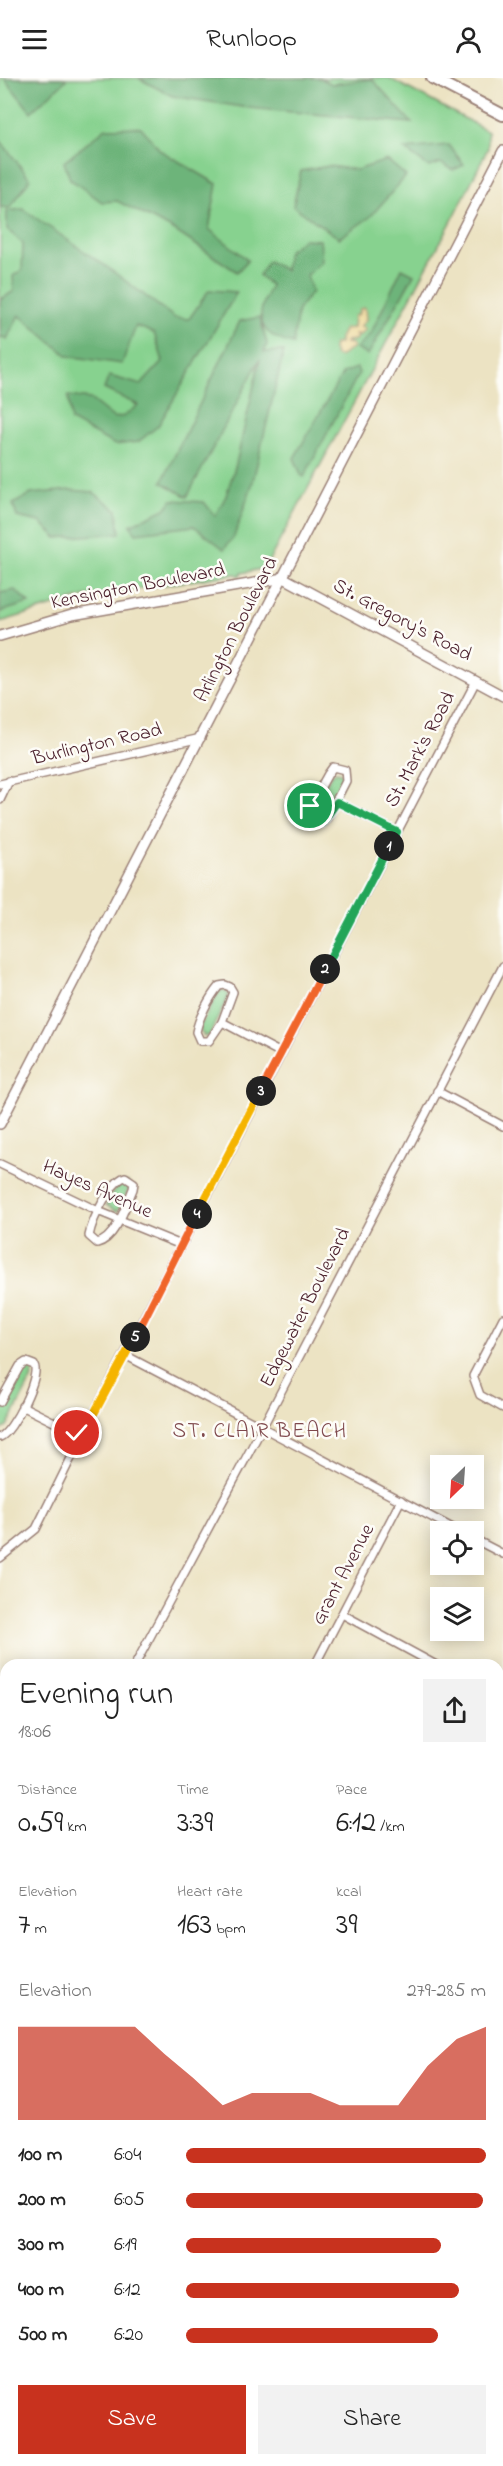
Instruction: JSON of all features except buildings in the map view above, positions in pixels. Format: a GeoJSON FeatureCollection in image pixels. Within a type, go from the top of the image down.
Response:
{"type":"FeatureCollection","features":[{"type":"Feature","properties":{"kind":"main road"},"geometry":{"type":"LineString","coordinates":[[432,78],[503,115]]}},
{"type":"Feature","properties":{"kind":"street","name":"Arlington Boulevard"},"geometry":{"type":"LineString","coordinates":[[0,1124],[503,151]]}},
{"type":"Feature","properties":{"kind":"street","name":"Kensington Boulevard"},"geometry":{"type":"LineString","coordinates":[[0,636],[72,615],[284,578]]}},
{"type":"Feature","properties":{"kind":"street","name":"St. Gregory's Road"},"geometry":{"type":"LineString","coordinates":[[284,578],[503,696]]}},
{"type":"Feature","properties":{"kind":"street","name":"St. Mark's Road"},"geometry":{"type":"LineString","coordinates":[[0,1558],[36,1528],[476,681]]}},
{"type":"Feature","properties":{"kind":"street","name":"Burlington Road"},"geometry":{"type":"LineString","coordinates":[[0,784],[201,738]]}},
{"type":"Feature","properties":{"kind":"street"},"geometry":{"type":"LineString","coordinates":[[338,767],[345,770],[347,775],[337,802],[322,823],[317,824],[309,820],[308,810],[330,770],[338,767]]}},
{"type":"Feature","properties":{"kind":"street"},"geometry":{"type":"LineString","coordinates":[[0,800],[9,781]]}},
{"type":"Feature","properties":{"kind":"street"},"geometry":{"type":"LineString","coordinates":[[337,802],[397,832]]}},
{"type":"Feature","properties":{"kind":"street","name":"Edgewater Boulevard"},"geometry":{"type":"LineString","coordinates":[[138,1659],[262,1428],[503,966]]}},
{"type":"Feature","properties":{"kind":"street"},"geometry":{"type":"LineString","coordinates":[[225,985],[233,992],[222,1022],[209,1041],[200,1041],[196,1037],[197,1028],[214,993],[219,986],[225,985]]}},
{"type":"Feature","properties":{"kind":"street"},"geometry":{"type":"LineString","coordinates":[[222,1022],[281,1053]]}},
{"type":"Feature","properties":{"kind":"street"},"geometry":{"type":"LineString","coordinates":[[437,1091],[503,1126]]}},
{"type":"Feature","properties":{"kind":"street","name":"Hayes Avenue"},"geometry":{"type":"LineString","coordinates":[[0,1164],[98,1211],[181,1245]]}},
{"type":"Feature","properties":{"kind":"street"},"geometry":{"type":"LineString","coordinates":[[125,1176],[134,1182],[134,1189],[107,1238],[97,1243],[89,1236],[98,1211],[115,1183],[125,1176]]}},
{"type":"Feature","properties":{"kind":"street"},"geometry":{"type":"LineString","coordinates":[[503,1318],[473,1376],[480,1395],[503,1407]]}},
{"type":"Feature","properties":{"kind":"street"},"geometry":{"type":"LineString","coordinates":[[125,1356],[440,1521]]}},
{"type":"Feature","properties":{"kind":"street"},"geometry":{"type":"LineString","coordinates":[[0,1402],[20,1366],[29,1363],[34,1365],[37,1371],[22,1406],[6,1434],[0,1437]]}},
{"type":"Feature","properties":{"kind":"street"},"geometry":{"type":"LineString","coordinates":[[22,1406],[82,1436]]}},
{"type":"Feature","properties":{"kind":"street","name":"Grant Avenue"},"geometry":{"type":"LineString","coordinates":[[318,1659],[401,1500]]}},
{"type":"Feature","properties":{"kind":"street"},"geometry":{"type":"LineString","coordinates":[[484,1544],[503,1554]]}},
{"type":"Feature","properties":{"kind":"street"},"geometry":{"type":"LineString","coordinates":[[342,1614],[425,1659]]}},
{"type":"Feature","properties":{"kind":"green space"},"geometry":{"type":"Polygon","coordinates":[[[0,78],[389,78],[488,131],[488,148],[456,213],[265,568],[242,573],[240,576],[236,574],[84,597],[0,622],[0,78]]]}},
{"type":"Feature","properties":{"kind":"green space"},"geometry":{"type":"Polygon","coordinates":[[[4,78],[63,78],[66,80],[31,112],[4,78]]]}},
{"type":"Feature","properties":{"kind":"green space"},"geometry":{"type":"Polygon","coordinates":[[[138,78],[320,78],[332,84],[372,79],[412,123],[249,108],[172,96],[138,78]]]}},
{"type":"Feature","properties":{"kind":"green space"},"geometry":{"type":"Polygon","coordinates":[[[141,127],[161,151],[217,184],[209,229],[248,260],[237,272],[172,229],[117,201],[102,202],[70,179],[64,162],[106,128],[141,127]]]}},
{"type":"Feature","properties":{"kind":"green space"},"geometry":{"type":"Polygon","coordinates":[[[0,140],[30,179],[10,208],[0,207],[0,140]]]}},
{"type":"Feature","properties":{"kind":"green space"},"geometry":{"type":"Polygon","coordinates":[[[449,145],[464,165],[453,170],[441,163],[429,167],[404,149],[449,145]]]}},
{"type":"Feature","properties":{"kind":"green space"},"geometry":{"type":"Polygon","coordinates":[[[387,160],[406,176],[370,217],[339,238],[293,206],[301,171],[329,166],[357,170],[387,160]]]}},
{"type":"Feature","properties":{"kind":"green space"},"geometry":{"type":"Polygon","coordinates":[[[23,209],[107,267],[175,318],[189,319],[209,290],[237,292],[158,426],[138,442],[115,445],[71,421],[68,396],[90,399],[114,418],[124,416],[138,405],[104,389],[109,376],[141,385],[163,361],[154,333],[136,326],[122,364],[68,356],[19,315],[7,339],[0,336],[0,300],[14,291],[13,276],[22,270],[23,244],[7,229],[7,211],[23,209]]]}},
{"type":"Feature","properties":{"kind":"green space"},"geometry":{"type":"Polygon","coordinates":[[[304,239],[320,240],[322,261],[307,275],[312,292],[298,310],[293,344],[272,335],[262,323],[262,306],[271,286],[259,275],[268,261],[285,270],[288,251],[304,239]]]}},
{"type":"Feature","properties":{"kind":"green space"},"geometry":{"type":"Polygon","coordinates":[[[402,268],[414,274],[368,355],[356,349],[371,333],[402,268]]]}},
{"type":"Feature","properties":{"kind":"green space"},"geometry":{"type":"Polygon","coordinates":[[[260,317],[267,344],[264,352],[284,351],[252,485],[234,537],[224,549],[194,526],[136,533],[130,525],[165,509],[172,500],[204,502],[215,516],[226,496],[236,464],[260,359],[187,497],[162,482],[240,321],[260,317]]]}},
{"type":"Feature","properties":{"kind":"green space"},"geometry":{"type":"Polygon","coordinates":[[[357,368],[359,373],[304,477],[294,458],[343,373],[357,368]]]}},
{"type":"Feature","properties":{"kind":"green space"},"geometry":{"type":"Polygon","coordinates":[[[70,490],[93,492],[117,510],[120,533],[57,538],[40,522],[17,517],[13,504],[31,494],[70,490]]]}},
{"type":"Feature","properties":{"kind":"green space"},"geometry":{"type":"Polygon","coordinates":[[[15,590],[29,603],[0,612],[0,593],[15,590]]]}},
{"type":"Feature","properties":{"kind":"green space"},"geometry":{"type":"Polygon","coordinates":[[[336,772],[341,773],[344,778],[337,795],[323,816],[319,819],[315,818],[312,809],[331,775],[336,772]]]}},
{"type":"Feature","properties":{"kind":"green space"},"geometry":{"type":"Polygon","coordinates":[[[220,990],[226,991],[229,995],[209,1036],[204,1036],[200,1031],[200,1026],[220,990]]]}},
{"type":"Feature","properties":{"kind":"green space"},"geometry":{"type":"Polygon","coordinates":[[[122,1182],[128,1182],[130,1187],[117,1212],[106,1205],[117,1186],[122,1182]]]}},
{"type":"Feature","properties":{"kind":"green space"},"geometry":{"type":"Polygon","coordinates":[[[27,1366],[33,1371],[31,1380],[7,1427],[0,1431],[0,1408],[20,1371],[27,1366]]]}},
{"type":"Feature","properties":{"kind":"sand"},"geometry":{"type":"Polygon","coordinates":[[[365,308],[366,320],[360,327],[365,330],[360,335],[355,334],[357,337],[355,340],[347,341],[346,343],[352,344],[353,347],[341,356],[336,356],[333,350],[334,344],[340,344],[340,338],[345,329],[353,328],[354,316],[358,315],[360,309],[365,308]]]}},
{"type":"Feature","properties":{"kind":"district","name":"ST. CLAIR BEACH"},"geometry":{"type":"Point","coordinates":[260,1432]}},
{"type":"Feature","properties":{"kind":"route"},"geometry":{"type":"LineString","coordinates":[[77,1433],[82,1436],[125,1356],[397,832],[337,802],[322,823],[313,823],[307,816],[310,806]]}}]}
